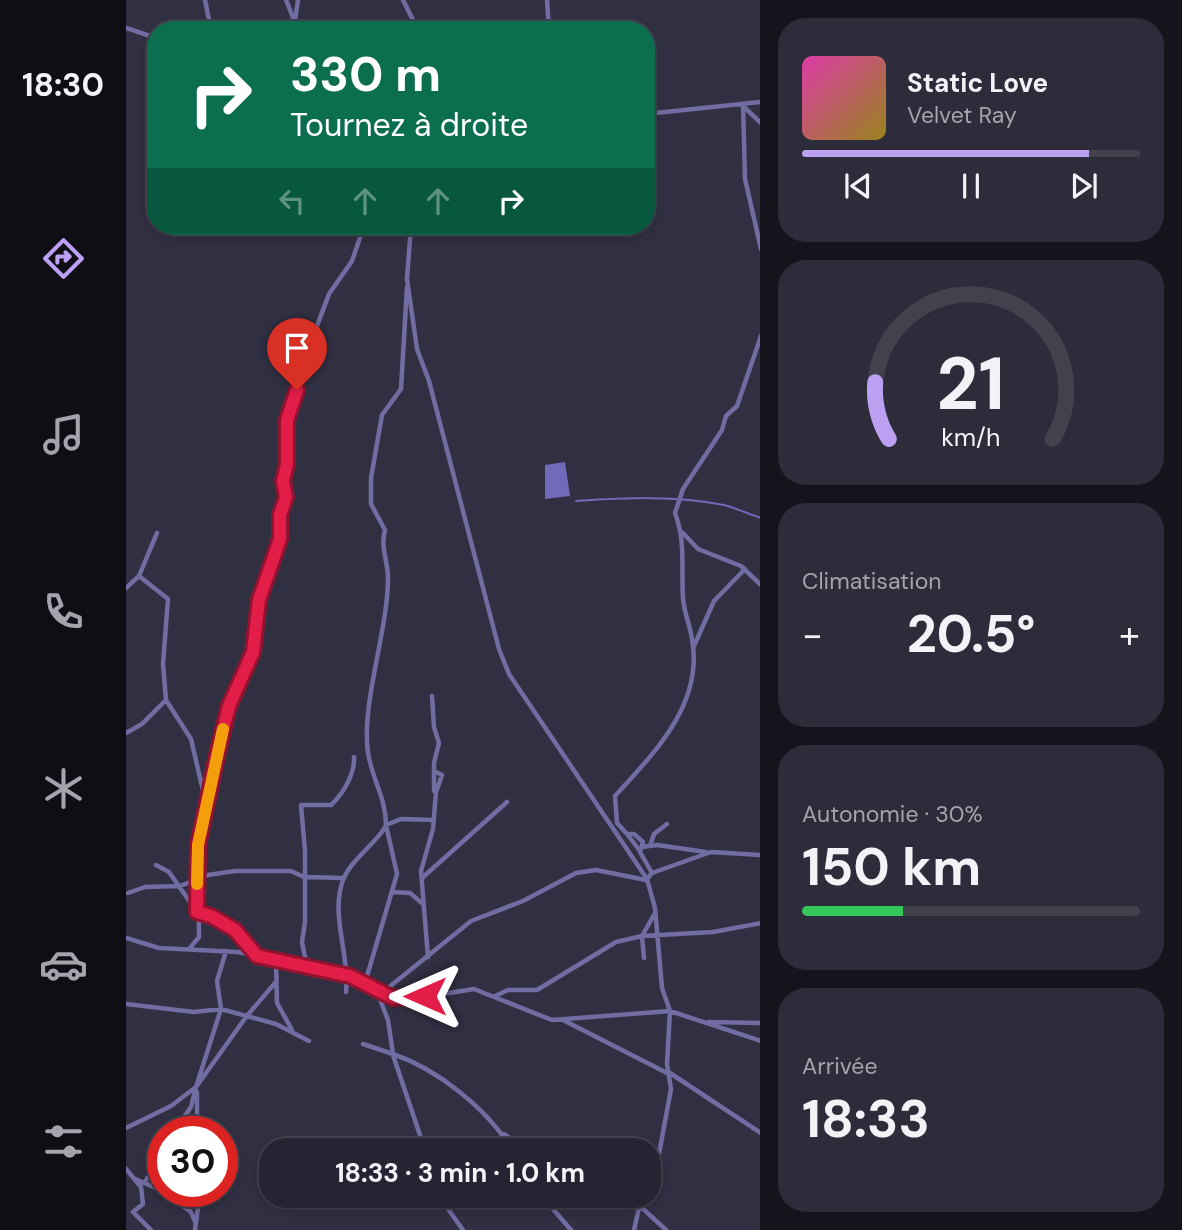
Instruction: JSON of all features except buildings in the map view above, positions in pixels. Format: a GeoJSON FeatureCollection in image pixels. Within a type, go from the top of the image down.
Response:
{"type":"FeatureCollection","features":[{"type":"Feature","properties":{"kind":"street"},"geometry":{"type":"LineString","coordinates":[[205,0],[209,21]]}},
{"type":"Feature","properties":{"kind":"street"},"geometry":{"type":"LineString","coordinates":[[293,0],[286,0],[295,21]]}},
{"type":"Feature","properties":{"kind":"street"},"geometry":{"type":"LineString","coordinates":[[295,21],[298,0]]}},
{"type":"Feature","properties":{"kind":"street"},"geometry":{"type":"LineString","coordinates":[[403,0],[414,21]]}},
{"type":"Feature","properties":{"kind":"street"},"geometry":{"type":"LineString","coordinates":[[547,0],[548,21]]}},
{"type":"Feature","properties":{"kind":"street"},"geometry":{"type":"LineString","coordinates":[[126,28],[147,35]]}},
{"type":"Feature","properties":{"kind":"street"},"geometry":{"type":"LineString","coordinates":[[655,113],[760,102]]}},
{"type":"Feature","properties":{"kind":"street"},"geometry":{"type":"LineString","coordinates":[[743,105],[760,124]]}},
{"type":"Feature","properties":{"kind":"street"},"geometry":{"type":"LineString","coordinates":[[743,105],[745,179],[760,249]]}},
{"type":"Feature","properties":{"kind":"street"},"geometry":{"type":"LineString","coordinates":[[202,827],[229,706],[253,652],[259,600],[280,539],[280,515],[286,497],[283,481],[287,464],[287,420],[297,390],[301,356],[314,334],[329,294],[355,256],[361,235]]}},
{"type":"Feature","properties":{"kind":"street"},"geometry":{"type":"LineString","coordinates":[[365,984],[397,874],[386,825],[383,796],[376,784],[368,751],[370,715],[388,577],[383,540],[385,530],[371,504],[371,478],[382,415],[401,388],[402,326],[410,235]]}},
{"type":"Feature","properties":{"kind":"street"},"geometry":{"type":"LineString","coordinates":[[407,279],[417,349],[429,381],[499,649],[509,674],[647,879],[655,913],[662,988],[670,1011],[671,1089],[661,1143]]}},
{"type":"Feature","properties":{"kind":"street"},"geometry":{"type":"LineString","coordinates":[[652,873],[641,850],[617,823],[615,796],[665,741],[685,702],[693,651],[692,638],[684,614],[682,533],[675,513],[678,500],[722,430],[726,416],[737,406],[758,352],[760,336]]}},
{"type":"Feature","properties":{"kind":"street"},"geometry":{"type":"LineString","coordinates":[[682,533],[698,549],[744,569],[760,585]]}},
{"type":"Feature","properties":{"kind":"street"},"geometry":{"type":"LineString","coordinates":[[126,589],[139,576],[158,534]]}},
{"type":"Feature","properties":{"kind":"street"},"geometry":{"type":"LineString","coordinates":[[693,651],[714,600],[744,569]]}},
{"type":"Feature","properties":{"kind":"street"},"geometry":{"type":"LineString","coordinates":[[139,576],[168,599],[163,664],[166,700],[191,739],[202,782],[202,827],[197,880],[199,937],[190,948]]}},
{"type":"Feature","properties":{"kind":"street"},"geometry":{"type":"LineString","coordinates":[[428,958],[422,878],[434,802],[442,775],[434,771],[439,743],[434,727],[432,696]]}},
{"type":"Feature","properties":{"kind":"street"},"geometry":{"type":"LineString","coordinates":[[126,733],[142,724],[166,700]]}},
{"type":"Feature","properties":{"kind":"street"},"geometry":{"type":"LineString","coordinates":[[307,968],[302,942],[305,922],[301,804],[331,805],[339,798],[356,767],[354,757]]}},
{"type":"Feature","properties":{"kind":"street"},"geometry":{"type":"LineString","coordinates":[[202,782],[216,766]]}},
{"type":"Feature","properties":{"kind":"street"},"geometry":{"type":"LineString","coordinates":[[422,878],[507,802]]}},
{"type":"Feature","properties":{"kind":"street"},"geometry":{"type":"LineString","coordinates":[[346,992],[348,975],[339,921],[339,891],[344,878],[386,825],[401,819],[433,820]]}},
{"type":"Feature","properties":{"kind":"street"},"geometry":{"type":"LineString","coordinates":[[650,846],[654,834],[667,824]]}},
{"type":"Feature","properties":{"kind":"street"},"geometry":{"type":"LineString","coordinates":[[654,834],[656,846]]}},
{"type":"Feature","properties":{"kind":"street"},"geometry":{"type":"LineString","coordinates":[[627,850],[656,846],[760,855]]}},
{"type":"Feature","properties":{"kind":"street"},"geometry":{"type":"LineString","coordinates":[[647,879],[652,873],[710,852]]}},
{"type":"Feature","properties":{"kind":"street"},"geometry":{"type":"LineString","coordinates":[[156,865],[170,872],[197,912],[211,916],[235,930],[257,956]]}},
{"type":"Feature","properties":{"kind":"street"},"geometry":{"type":"LineString","coordinates":[[383,992],[471,921],[523,901],[576,873],[596,870],[647,879]]}},
{"type":"Feature","properties":{"kind":"street"},"geometry":{"type":"LineString","coordinates":[[128,893],[145,887],[180,886],[216,873],[235,871],[291,871],[304,877],[344,878]]}},
{"type":"Feature","properties":{"kind":"street"},"geometry":{"type":"LineString","coordinates":[[393,892],[410,893],[423,905]]}},
{"type":"Feature","properties":{"kind":"street"},"geometry":{"type":"LineString","coordinates":[[644,958],[642,936],[655,913]]}},
{"type":"Feature","properties":{"kind":"street"},"geometry":{"type":"LineString","coordinates":[[495,996],[508,990],[537,990],[616,942],[642,936],[658,937],[760,923]]}},
{"type":"Feature","properties":{"kind":"street"},"geometry":{"type":"LineString","coordinates":[[126,939],[159,948],[190,948],[257,956],[348,975],[393,998],[418,998],[450,990],[474,989],[552,1020],[670,1011],[760,1041]]}},
{"type":"Feature","properties":{"kind":"street"},"geometry":{"type":"LineString","coordinates":[[185,1116],[191,1107],[221,1009],[217,981],[226,951]]}},
{"type":"Feature","properties":{"kind":"street"},"geometry":{"type":"LineString","coordinates":[[276,961],[275,983],[281,1015],[300,1039],[309,1041]]}},
{"type":"Feature","properties":{"kind":"street"},"geometry":{"type":"LineString","coordinates":[[126,1128],[171,1106],[196,1087],[246,1017],[275,983]]}},
{"type":"Feature","properties":{"kind":"street"},"geometry":{"type":"LineString","coordinates":[[375,989],[388,1020],[393,1054],[421,1138]]}},
{"type":"Feature","properties":{"kind":"street"},"geometry":{"type":"LineString","coordinates":[[126,1004],[194,1012],[221,1009],[292,1031]]}},
{"type":"Feature","properties":{"kind":"street"},"geometry":{"type":"LineString","coordinates":[[562,1019],[669,1073],[760,1133]]}},
{"type":"Feature","properties":{"kind":"street"},"geometry":{"type":"LineString","coordinates":[[704,1023],[760,1023]]}},
{"type":"Feature","properties":{"kind":"street"},"geometry":{"type":"LineString","coordinates":[[363,1044],[413,1061],[441,1077],[510,1138]]}},
{"type":"Feature","properties":{"kind":"street"},"geometry":{"type":"LineString","coordinates":[[196,1087],[197,1116]]}},
{"type":"Feature","properties":{"kind":"street"},"geometry":{"type":"LineString","coordinates":[[502,1132],[505,1138]]}},
{"type":"Feature","properties":{"kind":"street"},"geometry":{"type":"LineString","coordinates":[[126,1169],[143,1195],[143,1204],[133,1212],[151,1230]]}},
{"type":"Feature","properties":{"kind":"street"},"geometry":{"type":"LineString","coordinates":[[144,1183],[147,1178]]}},
{"type":"Feature","properties":{"kind":"street"},"geometry":{"type":"LineString","coordinates":[[135,1179],[147,1184]]}},
{"type":"Feature","properties":{"kind":"street"},"geometry":{"type":"LineString","coordinates":[[184,1207],[191,1212],[195,1227]]}},
{"type":"Feature","properties":{"kind":"street"},"geometry":{"type":"LineString","coordinates":[[195,1227],[198,1207]]}},
{"type":"Feature","properties":{"kind":"street"},"geometry":{"type":"LineString","coordinates":[[447,1208],[463,1230]]}},
{"type":"Feature","properties":{"kind":"street"},"geometry":{"type":"LineString","coordinates":[[552,1208],[570,1230]]}},
{"type":"Feature","properties":{"kind":"street"},"geometry":{"type":"LineString","coordinates":[[634,1230],[640,1208]]}},
{"type":"Feature","properties":{"kind":"street"},"geometry":{"type":"LineString","coordinates":[[642,1208],[666,1230]]}},
{"type":"Feature","properties":{"kind":"shaded area"},"geometry":{"type":"Polygon","coordinates":[[[565,462],[570,496],[545,499],[545,465],[565,462]]]}},
{"type":"Feature","properties":{"kind":"waterway"},"geometry":{"type":"LineString","coordinates":[[576,501],[631,498],[687,500],[724,505],[760,518]]}},
{"type":"Feature","properties":{"kind":"slow traffic"},"geometry":{"type":"LineString","coordinates":[[197,884],[198,845],[223,729]]}},
{"type":"Feature","properties":{"kind":"route"},"geometry":{"type":"LineString","coordinates":[[297,390],[287,420],[287,464],[283,481],[286,497],[280,515],[280,539],[259,600],[253,652],[229,706],[198,845],[197,912],[211,916],[235,930],[257,956],[350,976],[393,998],[425,996]]}}]}
